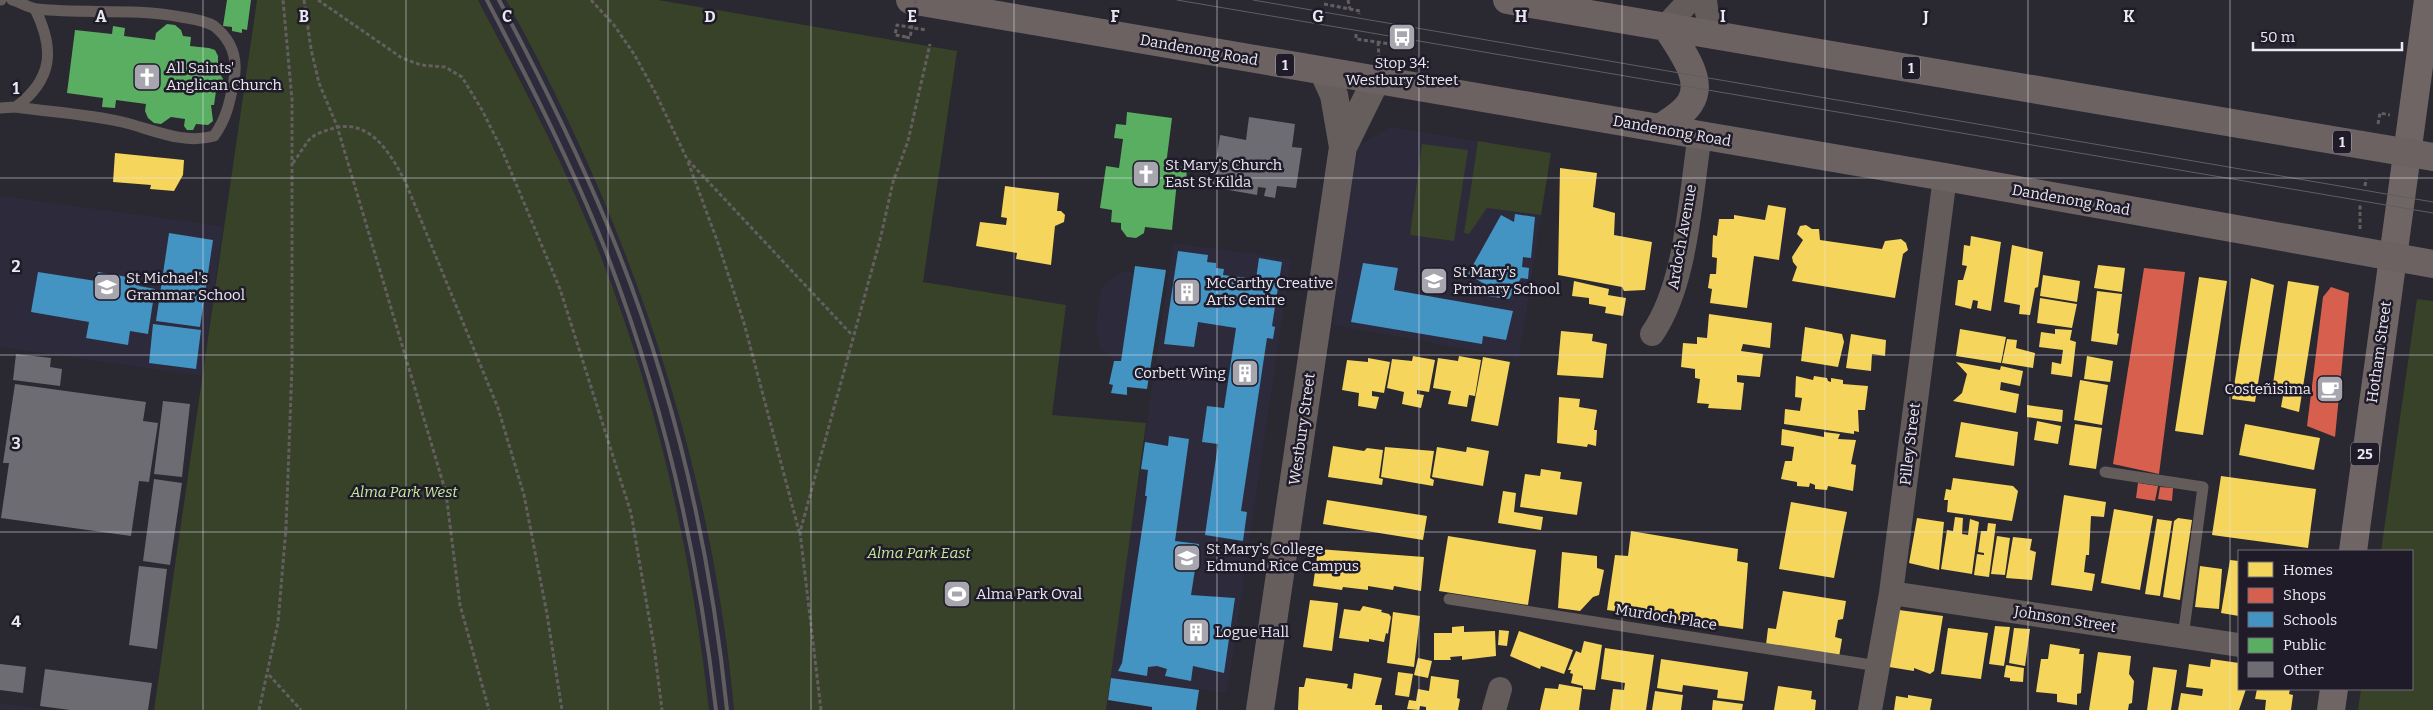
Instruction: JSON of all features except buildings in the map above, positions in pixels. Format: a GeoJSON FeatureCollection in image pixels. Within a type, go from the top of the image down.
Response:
{"type":"FeatureCollection","features":[{"type":"Feature","properties":{"kind":"highway","name":"Dandenong Road"},"geometry":{"type":"LineString","coordinates":[[910,0],[1323,71],[1378,71],[1660,128],[2433,264]]}},
{"type":"Feature","properties":{"kind":"highway","name":"1"},"geometry":{"type":"LineString","coordinates":[[1507,0],[2420,155]]}},
{"type":"Feature","properties":{"kind":"highway"},"geometry":{"type":"LineString","coordinates":[[1660,128],[1685,109],[1691,102],[1695,88],[1691,69],[1666,26]]}},
{"type":"Feature","properties":{"kind":"main road","name":"25"},"geometry":{"type":"LineString","coordinates":[[2420,155],[2428,0]]}},
{"type":"Feature","properties":{"kind":"main road","name":"Hotham Street"},"geometry":{"type":"LineString","coordinates":[[2352,550],[2393,256],[2420,155]]}},
{"type":"Feature","properties":{"kind":"main road"},"geometry":{"type":"LineString","coordinates":[[2331,710],[2334,690]]}},
{"type":"Feature","properties":{"kind":"street"},"geometry":{"type":"LineString","coordinates":[[1666,26],[1690,0]]}},
{"type":"Feature","properties":{"kind":"street"},"geometry":{"type":"LineString","coordinates":[[1705,0],[1714,35]]}},
{"type":"Feature","properties":{"kind":"street","name":"Westbury Street"},"geometry":{"type":"LineString","coordinates":[[1323,71],[1334,95],[1343,147]]}},
{"type":"Feature","properties":{"kind":"street","name":"Westbury Street"},"geometry":{"type":"LineString","coordinates":[[1260,710],[1343,147],[1378,71]]}},
{"type":"Feature","properties":{"kind":"street","name":"Ardoch Avenue"},"geometry":{"type":"LineString","coordinates":[[1652,334],[1664,317],[1676,283],[1700,135]]}},
{"type":"Feature","properties":{"kind":"street","name":"Pilley Street"},"geometry":{"type":"LineString","coordinates":[[1870,710],[1891,593],[1945,177]]}},
{"type":"Feature","properties":{"kind":"street","name":"Johnson Street"},"geometry":{"type":"LineString","coordinates":[[1891,593],[2238,645]]}},
{"type":"Feature","properties":{"kind":"lane"},"geometry":{"type":"LineString","coordinates":[[0,108],[16,107],[121,122],[159,133],[202,140],[214,136],[228,111],[236,66],[232,48],[224,35],[213,26],[201,20],[153,12],[35,9],[12,0]]}},
{"type":"Feature","properties":{"kind":"lane"},"geometry":{"type":"LineString","coordinates":[[16,107],[32,95],[43,78],[47,58],[48,42],[35,9]]}},
{"type":"Feature","properties":{"kind":"lane"},"geometry":{"type":"LineString","coordinates":[[2105,472],[2203,487],[2183,637]]}},
{"type":"Feature","properties":{"kind":"lane","name":"Murdoch Place"},"geometry":{"type":"LineString","coordinates":[[1449,598],[1878,666]]}},
{"type":"Feature","properties":{"kind":"path"},"geometry":{"type":"LineString","coordinates":[[259,710],[278,623],[286,528],[292,367],[292,100],[283,0]]}},
{"type":"Feature","properties":{"kind":"path"},"geometry":{"type":"LineString","coordinates":[[304,0],[311,49],[319,83],[337,126],[446,494],[460,605],[489,710]]}},
{"type":"Feature","properties":{"kind":"path"},"geometry":{"type":"LineString","coordinates":[[318,0],[402,58],[421,65],[445,67],[453,70],[469,86],[498,142],[560,289],[631,513],[651,627],[662,710]]}},
{"type":"Feature","properties":{"kind":"path"},"geometry":{"type":"LineString","coordinates":[[591,0],[614,25],[634,54],[656,92],[687,159],[718,243],[744,322],[800,532],[821,710]]}},
{"type":"Feature","properties":{"kind":"path"},"geometry":{"type":"LineString","coordinates":[[916,0],[913,19],[911,28],[910,38],[895,35],[897,25],[908,27],[917,29],[926,30]]}},
{"type":"Feature","properties":{"kind":"path"},"geometry":{"type":"LineString","coordinates":[[1348,0],[1350,9]]}},
{"type":"Feature","properties":{"kind":"path"},"geometry":{"type":"LineString","coordinates":[[1324,4],[1360,11],[1359,14]]}},
{"type":"Feature","properties":{"kind":"path"},"geometry":{"type":"LineString","coordinates":[[1356,34],[1356,39],[1397,45]]}},
{"type":"Feature","properties":{"kind":"path"},"geometry":{"type":"LineString","coordinates":[[1378,42],[1378,71]]}},
{"type":"Feature","properties":{"kind":"path"},"geometry":{"type":"LineString","coordinates":[[800,532],[893,182],[908,141],[930,44]]}},
{"type":"Feature","properties":{"kind":"path"},"geometry":{"type":"LineString","coordinates":[[2377,126],[2380,113],[2391,115]]}},
{"type":"Feature","properties":{"kind":"path"},"geometry":{"type":"LineString","coordinates":[[293,164],[309,139],[337,126],[355,126],[366,131],[394,160],[405,181],[498,408],[524,496],[547,614],[562,710]]}},
{"type":"Feature","properties":{"kind":"path"},"geometry":{"type":"LineString","coordinates":[[687,159],[852,336]]}},
{"type":"Feature","properties":{"kind":"path"},"geometry":{"type":"LineString","coordinates":[[2364,186],[2366,179]]}},
{"type":"Feature","properties":{"kind":"path"},"geometry":{"type":"LineString","coordinates":[[2360,205],[2360,229]]}},
{"type":"Feature","properties":{"kind":"path"},"geometry":{"type":"LineString","coordinates":[[268,675],[301,710]]}},
{"type":"Feature","properties":{"kind":"shaded area"},"geometry":{"type":"Polygon","coordinates":[[[478,0],[506,0],[563,109],[627,255],[665,363],[697,484],[720,596],[734,710],[709,710],[695,600],[674,499],[642,379],[618,304],[578,201],[557,155],[509,55],[478,0]]]}},
{"type":"Feature","properties":{"kind":"shaded area","name":"St Mary's Primary School"},"geometry":{"type":"Polygon","coordinates":[[[1390,127],[1551,153],[1519,359],[1333,325],[1340,238],[1359,145],[1390,127]]]}},
{"type":"Feature","properties":{"kind":"shaded area","name":"St Michael's Grammar School"},"geometry":{"type":"Polygon","coordinates":[[[0,196],[223,226],[202,376],[0,347],[0,196]]]}},
{"type":"Feature","properties":{"kind":"shaded area","name":"St Mary's College Edmund Rice Campus"},"geometry":{"type":"Polygon","coordinates":[[[1173,243],[1291,259],[1227,693],[1110,678],[1173,243]]]}},
{"type":"Feature","properties":{"kind":"shaded area"},"geometry":{"type":"Polygon","coordinates":[[[1135,266],[1147,389],[1128,387],[1127,395],[1111,393],[1113,385],[1109,384],[1114,361],[1100,348],[1096,330],[1098,306],[1102,287],[1118,274],[1127,271],[1133,273],[1135,266]]]}},
{"type":"Feature","properties":{"kind":"shaded area"},"geometry":{"type":"Polygon","coordinates":[[[0,703],[51,710],[0,710],[0,703]]]}},
{"type":"Feature","properties":{"kind":"green space","name":"Alma Park West"},"geometry":{"type":"Polygon","coordinates":[[[257,0],[478,0],[566,174],[602,260],[625,322],[645,386],[678,514],[701,645],[709,710],[154,710],[257,0]]]}},
{"type":"Feature","properties":{"kind":"green space","name":"Alma Park East"},"geometry":{"type":"Polygon","coordinates":[[[506,0],[658,0],[957,51],[923,282],[1066,305],[1052,415],[1146,423],[1106,710],[734,710],[723,616],[706,524],[684,433],[657,343],[626,255],[590,168],[550,83],[506,0]]]}},
{"type":"Feature","properties":{"kind":"green space"},"geometry":{"type":"Polygon","coordinates":[[[1478,141],[1551,153],[1541,215],[1487,208],[1469,234],[1464,233],[1478,141]]]}},
{"type":"Feature","properties":{"kind":"green space"},"geometry":{"type":"Polygon","coordinates":[[[1422,144],[1468,150],[1454,241],[1410,235],[1422,144]]]}},
{"type":"Feature","properties":{"kind":"green space"},"geometry":{"type":"Polygon","coordinates":[[[2417,299],[2433,301],[2433,710],[2358,710],[2361,690],[2413,690],[2413,550],[2381,550],[2417,299]]]}},
{"type":"Feature","properties":{"kind":"tram line"},"geometry":{"type":"LineString","coordinates":[[1177,0],[2433,213]]}},
{"type":"Feature","properties":{"kind":"tram line"},"geometry":{"type":"LineString","coordinates":[[1253,0],[2433,202]]}},
{"type":"Feature","properties":{"kind":"railway"},"geometry":{"type":"LineString","coordinates":[[487,0],[534,92],[578,185],[605,249],[644,361],[675,476],[688,534],[699,592],[716,710]]}},
{"type":"Feature","properties":{"kind":"railway"},"geometry":{"type":"LineString","coordinates":[[499,0],[556,110],[595,195],[630,282],[650,342],[669,402],[698,524],[720,648],[727,710]]}},
{"type":"Feature","properties":{"kind":"place","name":"Stop 34: Westbury Street"},"geometry":{"type":"Point","coordinates":[1402,37]}},
{"type":"Feature","properties":{"kind":"place","name":"All Saints' Anglican Church"},"geometry":{"type":"Point","coordinates":[147,77]}},
{"type":"Feature","properties":{"kind":"place","name":"St Mary's Church East St Kilda"},"geometry":{"type":"Point","coordinates":[1146,174]}},
{"type":"Feature","properties":{"kind":"place","name":"St Mary's Primary School"},"geometry":{"type":"Point","coordinates":[1434,281]}},
{"type":"Feature","properties":{"kind":"place","name":"St Michael's Grammar School"},"geometry":{"type":"Point","coordinates":[107,287]}},
{"type":"Feature","properties":{"kind":"place","name":"McCarthy Creative Arts Centre"},"geometry":{"type":"Point","coordinates":[1187,292]}},
{"type":"Feature","properties":{"kind":"place","name":"Corbett Wing"},"geometry":{"type":"Point","coordinates":[1245,373]}},
{"type":"Feature","properties":{"kind":"place","name":"Costeñisima"},"geometry":{"type":"Point","coordinates":[2330,389]}},
{"type":"Feature","properties":{"kind":"place","name":"St Mary's College Edmund Rice Campus"},"geometry":{"type":"Point","coordinates":[1187,558]}},
{"type":"Feature","properties":{"kind":"place","name":"Alma Park Oval"},"geometry":{"type":"Point","coordinates":[957,594]}},
{"type":"Feature","properties":{"kind":"place","name":"Logue Hall"},"geometry":{"type":"Point","coordinates":[1196,632]}}]}
